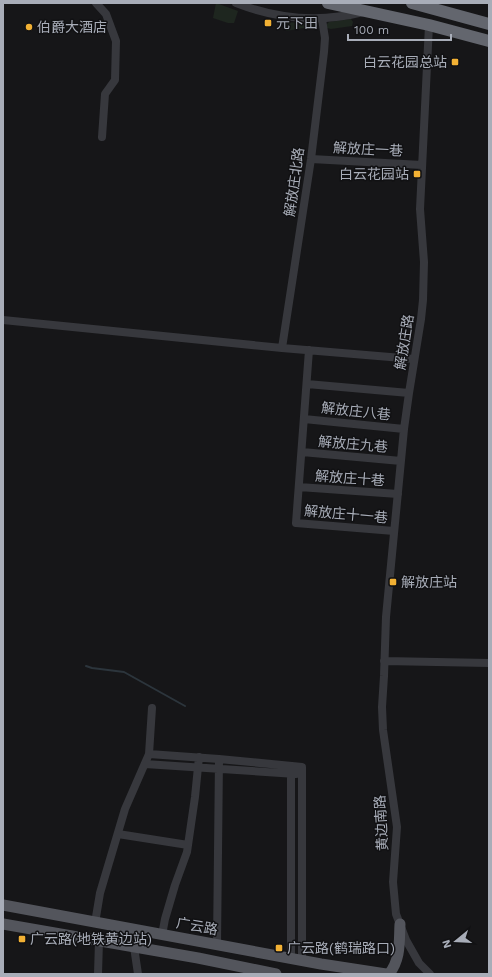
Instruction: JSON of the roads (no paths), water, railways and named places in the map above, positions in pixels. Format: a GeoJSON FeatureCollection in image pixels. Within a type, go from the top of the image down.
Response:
{"type":"FeatureCollection","features":[{"type":"Feature","properties":{"kind":"highway"},"geometry":{"type":"LineString","coordinates":[[328,3],[429,25],[489,41]]}},
{"type":"Feature","properties":{"kind":"highway"},"geometry":{"type":"LineString","coordinates":[[412,3],[425,5],[489,24]]}},
{"type":"Feature","properties":{"kind":"main road","name":"广云路"},"geometry":{"type":"LineString","coordinates":[[3,905],[291,958],[324,969],[386,974]]}},
{"type":"Feature","properties":{"kind":"main road"},"geometry":{"type":"LineString","coordinates":[[3,924],[276,974]]}},
{"type":"Feature","properties":{"kind":"main road"},"geometry":{"type":"LineString","coordinates":[[389,974],[395,966],[398,956],[400,924]]}},
{"type":"Feature","properties":{"kind":"street"},"geometry":{"type":"LineString","coordinates":[[96,3],[106,14],[116,41],[115,80],[105,94],[102,137]]}},
{"type":"Feature","properties":{"kind":"street"},"geometry":{"type":"LineString","coordinates":[[236,3],[266,12],[322,19],[366,11]]}},
{"type":"Feature","properties":{"kind":"street","name":"解放庄北路"},"geometry":{"type":"LineString","coordinates":[[282,348],[311,159],[325,45],[325,31],[322,19]]}},
{"type":"Feature","properties":{"kind":"street","name":"解放庄路"},"geometry":{"type":"LineString","coordinates":[[384,661],[386,612],[404,429],[408,393],[421,319],[424,280],[420,220],[429,25]]}},
{"type":"Feature","properties":{"kind":"street","name":"解放庄一巷"},"geometry":{"type":"LineString","coordinates":[[311,159],[422,165]]}},
{"type":"Feature","properties":{"kind":"street"},"geometry":{"type":"LineString","coordinates":[[3,320],[282,348],[414,359]]}},
{"type":"Feature","properties":{"kind":"street"},"geometry":{"type":"LineString","coordinates":[[299,487],[310,350]]}},
{"type":"Feature","properties":{"kind":"street"},"geometry":{"type":"LineString","coordinates":[[307,384],[408,393]]}},
{"type":"Feature","properties":{"kind":"street","name":"解放庄八巷"},"geometry":{"type":"LineString","coordinates":[[304,419],[404,429]]}},
{"type":"Feature","properties":{"kind":"street","name":"解放庄九巷"},"geometry":{"type":"LineString","coordinates":[[302,452],[401,461]]}},
{"type":"Feature","properties":{"kind":"street","name":"解放庄十巷"},"geometry":{"type":"LineString","coordinates":[[299,487],[398,494]]}},
{"type":"Feature","properties":{"kind":"street","name":"解放庄十一巷"},"geometry":{"type":"LineString","coordinates":[[299,487],[296,523],[394,531]]}},
{"type":"Feature","properties":{"kind":"street"},"geometry":{"type":"LineString","coordinates":[[384,661],[489,663]]}},
{"type":"Feature","properties":{"kind":"street","name":"黄边南路"},"geometry":{"type":"LineString","coordinates":[[384,661],[382,716],[397,828],[393,882],[396,914],[406,940],[419,962],[430,974]]}},
{"type":"Feature","properties":{"kind":"street"},"geometry":{"type":"LineString","coordinates":[[95,923],[100,893],[125,809],[149,754],[152,708]]}},
{"type":"Feature","properties":{"kind":"street"},"geometry":{"type":"LineString","coordinates":[[149,754],[219,759],[291,770]]}},
{"type":"Feature","properties":{"kind":"street"},"geometry":{"type":"LineString","coordinates":[[162,935],[174,885],[187,852],[199,757]]}},
{"type":"Feature","properties":{"kind":"street"},"geometry":{"type":"LineString","coordinates":[[217,945],[219,759]]}},
{"type":"Feature","properties":{"kind":"street"},"geometry":{"type":"LineString","coordinates":[[145,764],[219,769],[291,770],[302,767],[302,961]]}},
{"type":"Feature","properties":{"kind":"street"},"geometry":{"type":"LineString","coordinates":[[291,770],[291,958]]}},
{"type":"Feature","properties":{"kind":"street"},"geometry":{"type":"LineString","coordinates":[[118,834],[188,845]]}},
{"type":"Feature","properties":{"kind":"street"},"geometry":{"type":"LineString","coordinates":[[98,941],[98,974]]}},
{"type":"Feature","properties":{"kind":"street"},"geometry":{"type":"LineString","coordinates":[[134,947],[138,974]]}},
{"type":"Feature","properties":{"kind":"waterway"},"geometry":{"type":"LineString","coordinates":[[86,666],[124,672],[185,706]]}},
{"type":"Feature","properties":{"kind":"place","name":"元下田"},"geometry":{"type":"Point","coordinates":[268,23]}},
{"type":"Feature","properties":{"kind":"place","name":"伯爵大酒店"},"geometry":{"type":"Point","coordinates":[29,27]}},
{"type":"Feature","properties":{"kind":"place","name":"白云花园总站"},"geometry":{"type":"Point","coordinates":[455,62]}},
{"type":"Feature","properties":{"kind":"place","name":"白云花园站"},"geometry":{"type":"Point","coordinates":[417,174]}},
{"type":"Feature","properties":{"kind":"place","name":"解放庄站"},"geometry":{"type":"Point","coordinates":[393,582]}},
{"type":"Feature","properties":{"kind":"place","name":"广云路(地铁黄边站)"},"geometry":{"type":"Point","coordinates":[22,939]}},
{"type":"Feature","properties":{"kind":"place","name":"广云路(鹤瑞路口)"},"geometry":{"type":"Point","coordinates":[279,948]}}]}
